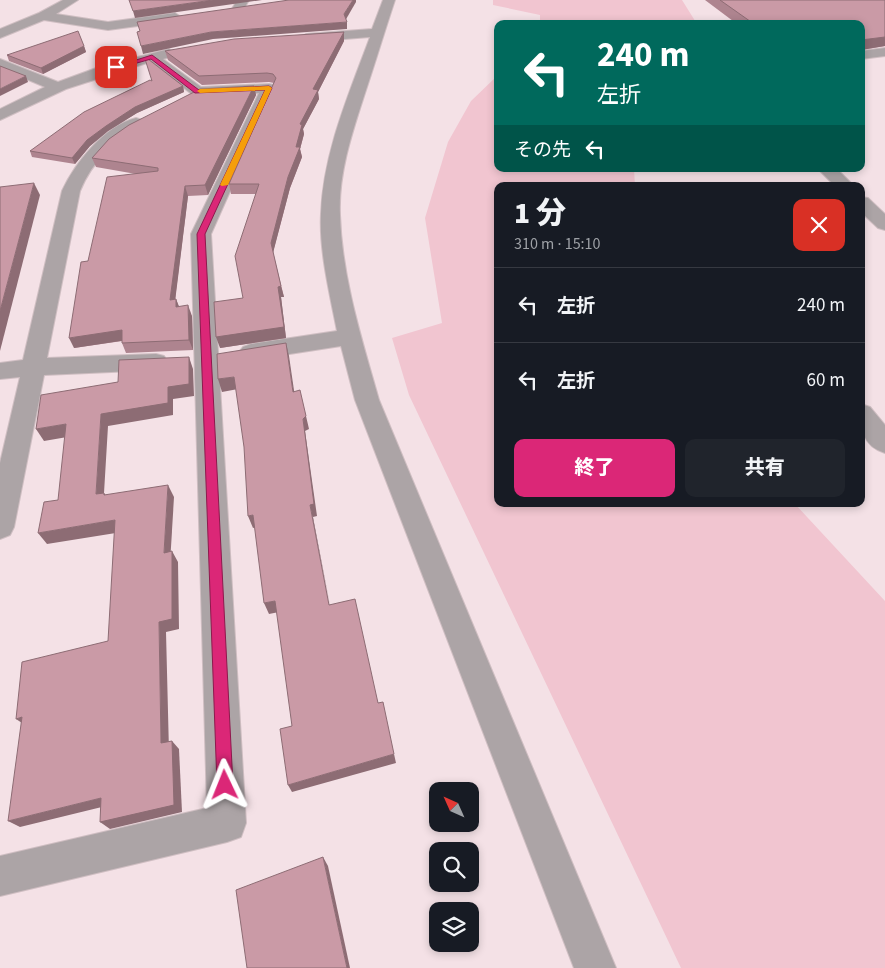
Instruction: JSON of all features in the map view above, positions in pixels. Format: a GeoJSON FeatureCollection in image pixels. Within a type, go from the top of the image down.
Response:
{"type":"FeatureCollection","features":[{"type":"Feature","properties":{"kind":"street"},"geometry":{"type":"LineString","coordinates":[[0,34],[43,16],[72,0]]}},
{"type":"Feature","properties":{"kind":"street"},"geometry":{"type":"LineString","coordinates":[[389,0],[334,171],[330,215],[337,277],[366,400],[595,968]]}},
{"type":"Feature","properties":{"kind":"street"},"geometry":{"type":"LineString","coordinates":[[236,6],[257,6]]}},
{"type":"Feature","properties":{"kind":"street"},"geometry":{"type":"LineString","coordinates":[[147,21],[159,7]]}},
{"type":"Feature","properties":{"kind":"street"},"geometry":{"type":"LineString","coordinates":[[43,16],[108,26],[190,15]]}},
{"type":"Feature","properties":{"kind":"street"},"geometry":{"type":"LineString","coordinates":[[295,39],[377,33]]}},
{"type":"Feature","properties":{"kind":"street"},"geometry":{"type":"LineString","coordinates":[[0,115],[58,87],[99,72],[184,50]]}},
{"type":"Feature","properties":{"kind":"street"},"geometry":{"type":"LineString","coordinates":[[865,54],[885,52]]}},
{"type":"Feature","properties":{"kind":"street"},"geometry":{"type":"LineString","coordinates":[[0,876],[227,823],[191,360],[201,234],[269,88],[188,98],[152,57]]}},
{"type":"Feature","properties":{"kind":"street"},"geometry":{"type":"LineString","coordinates":[[0,63],[58,87]]}},
{"type":"Feature","properties":{"kind":"street"},"geometry":{"type":"LineString","coordinates":[[0,527],[71,191],[79,170],[100,146],[136,123],[153,115]]}},
{"type":"Feature","properties":{"kind":"street"},"geometry":{"type":"LineString","coordinates":[[830,172],[841,182]]}},
{"type":"Feature","properties":{"kind":"street"},"geometry":{"type":"LineString","coordinates":[[865,206],[885,224]]}},
{"type":"Feature","properties":{"kind":"street"},"geometry":{"type":"LineString","coordinates":[[0,371],[34,367],[191,360],[350,337]]}},
{"type":"Feature","properties":{"kind":"street"},"geometry":{"type":"LineString","coordinates":[[865,418],[885,443]]}},
{"type":"Feature","properties":{"kind":"shaded area"},"geometry":{"type":"Polygon","coordinates":[[[493,0],[682,0],[694,20],[540,20],[540,15],[493,5],[493,0]]]}},
{"type":"Feature","properties":{"kind":"shaded area"},"geometry":{"type":"Polygon","coordinates":[[[494,79],[494,172],[634,172],[635,182],[494,182],[494,507],[798,507],[885,601],[885,968],[681,968],[409,395],[392,338],[442,323],[425,218],[448,142],[471,101],[494,79]]]}},
{"type":"Feature","properties":{"kind":"building"},"geometry":{"type":"Polygon","coordinates":[[[129,0],[213,0],[133,11],[129,0]]]}},
{"type":"Feature","properties":{"kind":"building"},"geometry":{"type":"Polygon","coordinates":[[[289,0],[353,0],[344,14],[347,22],[211,32],[141,46],[137,32],[140,31],[137,22],[289,0]]]}},
{"type":"Feature","properties":{"kind":"building"},"geometry":{"type":"Polygon","coordinates":[[[720,0],[885,0],[885,37],[865,40],[865,20],[748,20],[720,0]]]}},
{"type":"Feature","properties":{"kind":"building"},"geometry":{"type":"Polygon","coordinates":[[[78,31],[84,46],[41,68],[7,55],[78,31]]]}},
{"type":"Feature","properties":{"kind":"building"},"geometry":{"type":"Polygon","coordinates":[[[344,32],[313,89],[318,90],[300,124],[302,125],[296,147],[300,147],[288,177],[271,243],[281,286],[278,287],[284,327],[216,337],[214,302],[243,298],[235,256],[259,184],[229,184],[276,78],[273,74],[267,73],[199,76],[165,51],[234,39],[344,32]]]}},
{"type":"Feature","properties":{"kind":"building"},"geometry":{"type":"Polygon","coordinates":[[[145,59],[148,59],[183,86],[135,107],[87,140],[72,158],[30,151],[84,112],[150,80],[152,81],[145,59]]]}},
{"type":"Feature","properties":{"kind":"building"},"geometry":{"type":"Polygon","coordinates":[[[0,66],[26,76],[0,89],[0,66]]]}},
{"type":"Feature","properties":{"kind":"building"},"geometry":{"type":"Polygon","coordinates":[[[254,86],[205,185],[185,186],[170,300],[176,299],[176,307],[188,305],[189,340],[122,343],[122,330],[69,338],[81,262],[88,261],[107,177],[158,171],[158,168],[92,158],[109,139],[129,125],[200,89],[254,86]]]}},
{"type":"Feature","properties":{"kind":"building"},"geometry":{"type":"Polygon","coordinates":[[[34,183],[0,311],[0,187],[34,183]]]}},
{"type":"Feature","properties":{"kind":"building"},"geometry":{"type":"Polygon","coordinates":[[[286,343],[293,392],[300,390],[306,416],[303,419],[314,504],[310,505],[329,605],[355,599],[378,703],[383,702],[394,754],[288,785],[280,729],[292,726],[275,601],[264,603],[253,515],[248,516],[244,447],[234,377],[218,379],[217,354],[286,343]]]}},
{"type":"Feature","properties":{"kind":"building"},"geometry":{"type":"Polygon","coordinates":[[[189,357],[189,384],[168,387],[168,403],[101,414],[96,494],[104,493],[104,495],[168,485],[164,553],[172,551],[172,619],[159,622],[161,743],[172,741],[174,805],[100,822],[101,798],[8,821],[22,717],[16,719],[22,662],[108,641],[115,520],[38,533],[44,502],[58,500],[66,424],[36,429],[41,395],[118,382],[119,360],[189,357]]]}},
{"type":"Feature","properties":{"kind":"building"},"geometry":{"type":"Polygon","coordinates":[[[323,857],[347,968],[247,968],[236,890],[323,857]]]}},
{"type":"Feature","properties":{"kind":"slow traffic"},"geometry":{"type":"LineString","coordinates":[[200,91],[269,88],[224,185]]}},
{"type":"Feature","properties":{"kind":"route"},"geometry":{"type":"LineString","coordinates":[[116,67],[152,57],[198,92],[269,88],[201,234],[225,785]]}}]}
